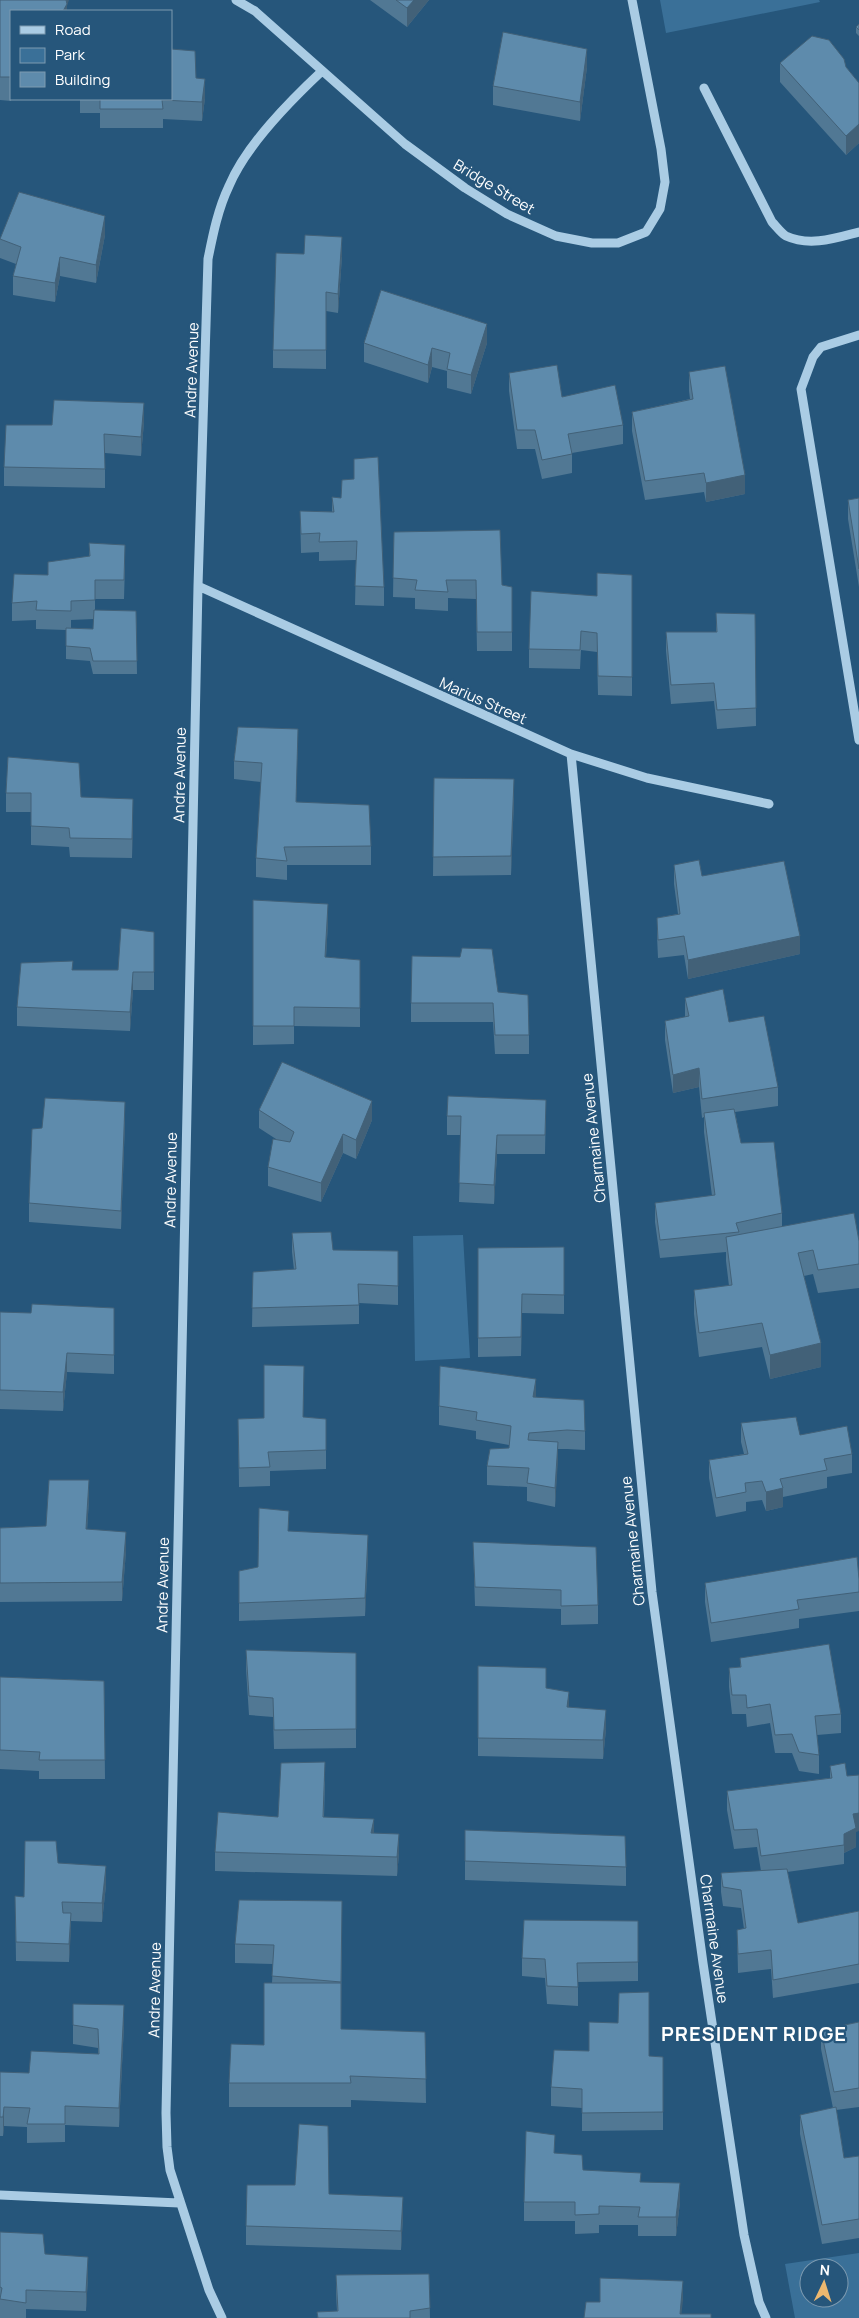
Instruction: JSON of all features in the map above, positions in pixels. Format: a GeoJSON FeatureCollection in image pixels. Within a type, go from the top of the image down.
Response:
{"type":"FeatureCollection","features":[{"type":"Feature","properties":{"kind":"street","name":"Bridge Street"},"geometry":{"type":"LineString","coordinates":[[236,0],[255,11],[405,144],[465,188],[507,214],[556,236],[592,243],[618,243],[646,232],[660,209],[665,182],[661,149],[632,0]]}},
{"type":"Feature","properties":{"kind":"street","name":"Andre Avenue"},"geometry":{"type":"LineString","coordinates":[[222,2318],[209,2290],[179,2203],[169,2163],[166,2113],[198,586],[208,259],[217,219],[229,185],[248,153],[293,99],[322,71]]}},
{"type":"Feature","properties":{"kind":"street"},"geometry":{"type":"LineString","coordinates":[[704,88],[772,222],[786,235],[809,241],[827,240],[859,232]]}},
{"type":"Feature","properties":{"kind":"street"},"geometry":{"type":"LineString","coordinates":[[859,335],[821,346],[813,357],[801,388],[859,740]]}},
{"type":"Feature","properties":{"kind":"street","name":"Marius Street"},"geometry":{"type":"LineString","coordinates":[[198,586],[571,754],[647,778],[769,804]]}},
{"type":"Feature","properties":{"kind":"street","name":"Charmaine Avenue"},"geometry":{"type":"LineString","coordinates":[[571,754],[652,1592],[744,2235],[760,2302],[766,2318]]}},
{"type":"Feature","properties":{"kind":"street"},"geometry":{"type":"LineString","coordinates":[[0,2195],[179,2203]]}},
{"type":"Feature","properties":{"kind":"green space"},"geometry":{"type":"Polygon","coordinates":[[[660,0],[819,0],[820,2],[666,33],[660,0]]]}},
{"type":"Feature","properties":{"kind":"green space"},"geometry":{"type":"Polygon","coordinates":[[[463,1235],[470,1358],[415,1361],[413,1236],[463,1235]]]}},
{"type":"Feature","properties":{"kind":"green space"},"geometry":{"type":"Polygon","coordinates":[[[859,2253],[859,2318],[795,2318],[785,2264],[799,2262],[799,2308],[849,2308],[849,2258],[825,2258],[859,2253]]]}},
{"type":"Feature","properties":{"kind":"building"},"geometry":{"type":"Polygon","coordinates":[[[0,0],[66,0],[67,4],[64,10],[10,10],[10,77],[0,77],[0,0]]]}},
{"type":"Feature","properties":{"kind":"building"},"geometry":{"type":"Polygon","coordinates":[[[396,0],[414,0],[407,8],[396,0]]]}},
{"type":"Feature","properties":{"kind":"building"},"geometry":{"type":"Polygon","coordinates":[[[503,32],[587,49],[580,102],[493,86],[503,32]]]}},
{"type":"Feature","properties":{"kind":"building"},"geometry":{"type":"Polygon","coordinates":[[[812,36],[829,40],[844,59],[846,67],[859,83],[859,124],[846,136],[780,63],[812,36]]]}},
{"type":"Feature","properties":{"kind":"building"},"geometry":{"type":"Polygon","coordinates":[[[172,49],[195,51],[196,78],[205,79],[202,102],[162,100],[172,100],[172,49]]]}},
{"type":"Feature","properties":{"kind":"building"},"geometry":{"type":"Polygon","coordinates":[[[100,100],[162,100],[163,109],[100,109],[100,100]]]}},
{"type":"Feature","properties":{"kind":"building"},"geometry":{"type":"Polygon","coordinates":[[[19,192],[105,216],[96,265],[60,257],[55,283],[13,276],[21,247],[0,239],[19,192]]]}},
{"type":"Feature","properties":{"kind":"building"},"geometry":{"type":"Polygon","coordinates":[[[305,235],[342,237],[338,294],[326,292],[326,350],[273,350],[276,253],[304,254],[305,235]]]}},
{"type":"Feature","properties":{"kind":"building"},"geometry":{"type":"Polygon","coordinates":[[[381,290],[487,324],[471,375],[447,369],[450,353],[432,348],[428,365],[364,343],[381,290]]]}},
{"type":"Feature","properties":{"kind":"building"},"geometry":{"type":"Polygon","coordinates":[[[557,365],[562,397],[615,385],[623,425],[568,434],[572,454],[542,460],[535,430],[517,430],[509,373],[557,365]]]}},
{"type":"Feature","properties":{"kind":"building"},"geometry":{"type":"Polygon","coordinates":[[[725,366],[745,475],[706,483],[704,473],[645,481],[632,412],[693,399],[689,372],[725,366]]]}},
{"type":"Feature","properties":{"kind":"building"},"geometry":{"type":"Polygon","coordinates":[[[54,400],[144,403],[141,437],[104,434],[105,469],[4,467],[6,425],[52,425],[54,400]]]}},
{"type":"Feature","properties":{"kind":"building"},"geometry":{"type":"Polygon","coordinates":[[[378,457],[384,587],[355,586],[357,541],[319,542],[320,533],[301,534],[300,511],[334,512],[332,497],[341,498],[342,480],[354,479],[354,459],[378,457]]]}},
{"type":"Feature","properties":{"kind":"building"},"geometry":{"type":"Polygon","coordinates":[[[859,498],[859,569],[848,500],[859,498]]]}},
{"type":"Feature","properties":{"kind":"building"},"geometry":{"type":"Polygon","coordinates":[[[500,530],[502,585],[512,587],[512,632],[477,632],[476,580],[446,580],[448,592],[415,590],[417,580],[393,578],[394,532],[500,530]]]}},
{"type":"Feature","properties":{"kind":"building"},"geometry":{"type":"Polygon","coordinates":[[[89,543],[125,545],[124,580],[95,580],[95,600],[71,601],[71,611],[36,610],[37,601],[12,603],[14,574],[48,575],[48,562],[90,556],[89,543]]]}},
{"type":"Feature","properties":{"kind":"building"},"geometry":{"type":"Polygon","coordinates":[[[597,573],[632,575],[632,677],[598,676],[597,633],[581,631],[580,650],[529,649],[531,591],[597,596],[597,573]]]}},
{"type":"Feature","properties":{"kind":"building"},"geometry":{"type":"Polygon","coordinates":[[[94,610],[136,611],[137,661],[93,661],[90,648],[66,646],[66,628],[93,629],[94,610]]]}},
{"type":"Feature","properties":{"kind":"building"},"geometry":{"type":"Polygon","coordinates":[[[716,613],[755,614],[756,708],[717,710],[714,683],[671,685],[666,632],[717,632],[716,613]]]}},
{"type":"Feature","properties":{"kind":"building"},"geometry":{"type":"Polygon","coordinates":[[[238,727],[298,729],[296,802],[369,805],[371,846],[284,847],[287,861],[256,858],[262,763],[234,761],[238,727]]]}},
{"type":"Feature","properties":{"kind":"building"},"geometry":{"type":"Polygon","coordinates":[[[8,757],[79,763],[81,797],[133,799],[132,839],[70,838],[69,828],[31,826],[31,793],[6,793],[8,757]]]}},
{"type":"Feature","properties":{"kind":"building"},"geometry":{"type":"Polygon","coordinates":[[[434,778],[514,779],[511,856],[433,857],[434,778]]]}},
{"type":"Feature","properties":{"kind":"building"},"geometry":{"type":"Polygon","coordinates":[[[699,860],[702,876],[784,861],[800,936],[688,960],[684,936],[658,940],[657,918],[680,914],[674,865],[699,860]]]}},
{"type":"Feature","properties":{"kind":"building"},"geometry":{"type":"Polygon","coordinates":[[[253,900],[328,904],[325,957],[360,960],[360,1008],[294,1007],[294,1026],[253,1026],[253,900]]]}},
{"type":"Feature","properties":{"kind":"building"},"geometry":{"type":"Polygon","coordinates":[[[121,928],[154,932],[154,972],[133,972],[130,1012],[17,1007],[21,963],[73,961],[72,970],[118,970],[121,928]]]}},
{"type":"Feature","properties":{"kind":"building"},"geometry":{"type":"Polygon","coordinates":[[[462,948],[492,949],[498,992],[528,995],[529,1035],[495,1035],[493,1003],[411,1003],[412,956],[460,957],[462,948]]]}},
{"type":"Feature","properties":{"kind":"building"},"geometry":{"type":"Polygon","coordinates":[[[723,989],[729,1022],[764,1016],[778,1087],[702,1099],[699,1068],[673,1075],[665,1021],[689,1016],[685,998],[723,989]]]}},
{"type":"Feature","properties":{"kind":"building"},"geometry":{"type":"Polygon","coordinates":[[[282,1062],[372,1101],[356,1140],[343,1134],[321,1183],[268,1167],[273,1139],[290,1142],[294,1132],[259,1110],[282,1062]]]}},
{"type":"Feature","properties":{"kind":"building"},"geometry":{"type":"Polygon","coordinates":[[[448,1096],[546,1100],[545,1135],[497,1135],[494,1185],[459,1183],[461,1116],[447,1116],[448,1096]]]}},
{"type":"Feature","properties":{"kind":"building"},"geometry":{"type":"Polygon","coordinates":[[[45,1098],[125,1102],[121,1211],[29,1203],[32,1129],[42,1128],[45,1098]]]}},
{"type":"Feature","properties":{"kind":"building"},"geometry":{"type":"Polygon","coordinates":[[[734,1109],[741,1143],[774,1142],[782,1213],[736,1223],[739,1232],[660,1240],[655,1203],[715,1195],[704,1113],[734,1109]]]}},
{"type":"Feature","properties":{"kind":"building"},"geometry":{"type":"Polygon","coordinates":[[[854,1213],[859,1241],[859,1264],[818,1270],[813,1250],[798,1253],[821,1343],[770,1355],[762,1323],[699,1333],[694,1290],[732,1285],[726,1237],[854,1213]]]}},
{"type":"Feature","properties":{"kind":"building"},"geometry":{"type":"Polygon","coordinates":[[[331,1232],[333,1250],[398,1251],[398,1286],[358,1284],[359,1305],[252,1308],[253,1272],[296,1269],[292,1233],[331,1232]]]}},
{"type":"Feature","properties":{"kind":"building"},"geometry":{"type":"Polygon","coordinates":[[[564,1247],[564,1295],[522,1294],[521,1337],[478,1338],[478,1248],[564,1247]]]}},
{"type":"Feature","properties":{"kind":"building"},"geometry":{"type":"Polygon","coordinates":[[[32,1304],[114,1308],[114,1355],[67,1353],[63,1392],[0,1390],[0,1312],[31,1313],[32,1304]]]}},
{"type":"Feature","properties":{"kind":"building"},"geometry":{"type":"Polygon","coordinates":[[[264,1365],[304,1366],[303,1417],[326,1419],[326,1450],[268,1452],[270,1467],[239,1468],[238,1419],[264,1418],[264,1365]]]}},
{"type":"Feature","properties":{"kind":"building"},"geometry":{"type":"Polygon","coordinates":[[[440,1366],[536,1379],[533,1397],[584,1400],[585,1431],[567,1430],[529,1433],[528,1440],[558,1442],[555,1488],[527,1483],[529,1468],[487,1466],[490,1449],[509,1448],[511,1426],[476,1420],[477,1412],[439,1406],[440,1366]]]}},
{"type":"Feature","properties":{"kind":"building"},"geometry":{"type":"Polygon","coordinates":[[[796,1417],[800,1435],[847,1426],[852,1454],[824,1459],[827,1470],[780,1479],[783,1488],[766,1492],[762,1481],[745,1483],[746,1492],[716,1498],[709,1460],[748,1454],[741,1423],[796,1417]]]}},
{"type":"Feature","properties":{"kind":"building"},"geometry":{"type":"Polygon","coordinates":[[[49,1480],[89,1480],[86,1529],[126,1532],[122,1582],[0,1583],[0,1528],[46,1526],[49,1480]]]}},
{"type":"Feature","properties":{"kind":"building"},"geometry":{"type":"Polygon","coordinates":[[[259,1508],[289,1511],[288,1531],[368,1535],[365,1598],[239,1603],[239,1571],[258,1567],[259,1508]]]}},
{"type":"Feature","properties":{"kind":"building"},"geometry":{"type":"Polygon","coordinates":[[[473,1542],[596,1547],[598,1605],[561,1606],[561,1590],[475,1587],[473,1542]]]}},
{"type":"Feature","properties":{"kind":"building"},"geometry":{"type":"Polygon","coordinates":[[[857,1557],[859,1592],[797,1600],[799,1609],[711,1623],[705,1583],[857,1557]]]}},
{"type":"Feature","properties":{"kind":"building"},"geometry":{"type":"Polygon","coordinates":[[[829,1644],[841,1714],[815,1716],[819,1755],[799,1752],[792,1734],[775,1735],[770,1704],[747,1708],[746,1695],[732,1695],[729,1668],[741,1667],[740,1658],[829,1644]]]}},
{"type":"Feature","properties":{"kind":"building"},"geometry":{"type":"Polygon","coordinates":[[[246,1650],[356,1653],[356,1729],[274,1730],[273,1698],[249,1696],[246,1650]]]}},
{"type":"Feature","properties":{"kind":"building"},"geometry":{"type":"Polygon","coordinates":[[[478,1666],[546,1668],[546,1688],[569,1692],[567,1707],[606,1710],[603,1740],[478,1738],[478,1666]]]}},
{"type":"Feature","properties":{"kind":"building"},"geometry":{"type":"Polygon","coordinates":[[[0,1677],[104,1681],[105,1760],[39,1760],[40,1752],[0,1750],[0,1677]]]}},
{"type":"Feature","properties":{"kind":"building"},"geometry":{"type":"Polygon","coordinates":[[[325,1762],[323,1817],[374,1819],[371,1833],[399,1834],[397,1857],[215,1852],[218,1812],[278,1817],[281,1763],[325,1762]]]}},
{"type":"Feature","properties":{"kind":"building"},"geometry":{"type":"Polygon","coordinates":[[[845,1763],[847,1776],[859,1775],[859,1813],[853,1814],[856,1828],[844,1834],[844,1845],[761,1856],[757,1829],[734,1830],[727,1791],[832,1778],[830,1766],[845,1763]]]}},
{"type":"Feature","properties":{"kind":"building"},"geometry":{"type":"Polygon","coordinates":[[[465,1830],[625,1836],[626,1867],[465,1861],[465,1830]]]}},
{"type":"Feature","properties":{"kind":"building"},"geometry":{"type":"Polygon","coordinates":[[[25,1841],[56,1841],[58,1863],[106,1866],[102,1903],[62,1902],[63,1913],[71,1913],[69,1944],[16,1942],[15,1896],[24,1897],[25,1841]]]}},
{"type":"Feature","properties":{"kind":"building"},"geometry":{"type":"Polygon","coordinates":[[[787,1869],[798,1923],[859,1911],[859,1964],[773,1980],[771,1950],[738,1954],[737,1930],[746,1928],[741,1890],[723,1887],[721,1873],[787,1869]]]}},
{"type":"Feature","properties":{"kind":"building"},"geometry":{"type":"Polygon","coordinates":[[[239,1900],[342,1901],[341,1982],[272,1976],[274,1945],[235,1944],[239,1900]]]}},
{"type":"Feature","properties":{"kind":"building"},"geometry":{"type":"Polygon","coordinates":[[[524,1920],[638,1921],[638,1962],[577,1963],[578,1987],[547,1986],[545,1959],[522,1958],[524,1920]]]}},
{"type":"Feature","properties":{"kind":"building"},"geometry":{"type":"Polygon","coordinates":[[[264,1983],[341,1983],[341,2029],[425,2032],[426,2079],[350,2076],[351,2083],[229,2083],[231,2044],[264,2045],[264,1983]]]}},
{"type":"Feature","properties":{"kind":"building"},"geometry":{"type":"Polygon","coordinates":[[[649,1992],[649,2056],[663,2057],[663,2112],[582,2113],[582,2089],[551,2087],[554,2050],[589,2051],[589,2022],[618,2023],[619,1993],[649,1992]]]}},
{"type":"Feature","properties":{"kind":"building"},"geometry":{"type":"Polygon","coordinates":[[[73,2004],[124,2005],[119,2108],[65,2106],[65,2124],[27,2124],[30,2108],[4,2107],[3,2117],[0,2117],[0,2072],[29,2073],[31,2051],[99,2054],[98,2029],[73,2025],[73,2004]]]}},
{"type":"Feature","properties":{"kind":"building"},"geometry":{"type":"Polygon","coordinates":[[[859,2022],[859,2088],[834,2092],[821,2030],[859,2022]]]}},
{"type":"Feature","properties":{"kind":"building"},"geometry":{"type":"Polygon","coordinates":[[[836,2107],[844,2158],[859,2156],[859,2219],[822,2225],[800,2115],[836,2107]]]}},
{"type":"Feature","properties":{"kind":"building"},"geometry":{"type":"Polygon","coordinates":[[[299,2124],[328,2126],[329,2194],[403,2197],[401,2231],[246,2226],[247,2185],[295,2185],[299,2124]]]}},
{"type":"Feature","properties":{"kind":"building"},"geometry":{"type":"Polygon","coordinates":[[[526,2131],[555,2135],[554,2153],[582,2155],[583,2170],[641,2173],[640,2182],[680,2183],[676,2217],[638,2217],[640,2207],[599,2206],[599,2214],[575,2215],[575,2202],[524,2202],[526,2131]]]}},
{"type":"Feature","properties":{"kind":"building"},"geometry":{"type":"Polygon","coordinates":[[[0,2232],[43,2234],[45,2254],[88,2257],[86,2292],[26,2290],[26,2303],[0,2299],[2,2288],[0,2287],[0,2232]]]}},
{"type":"Feature","properties":{"kind":"building"},"geometry":{"type":"Polygon","coordinates":[[[429,2274],[430,2308],[410,2311],[410,2318],[318,2318],[317,2312],[338,2311],[336,2275],[429,2274]]]}},
{"type":"Feature","properties":{"kind":"building"},"geometry":{"type":"Polygon","coordinates":[[[600,2278],[683,2281],[680,2314],[711,2314],[711,2318],[584,2318],[586,2302],[600,2302],[600,2278]]]}},
{"type":"Feature","properties":{"kind":"district","name":"PRESIDENT RIDGE"},"geometry":{"type":"Point","coordinates":[754,2034]}}]}
